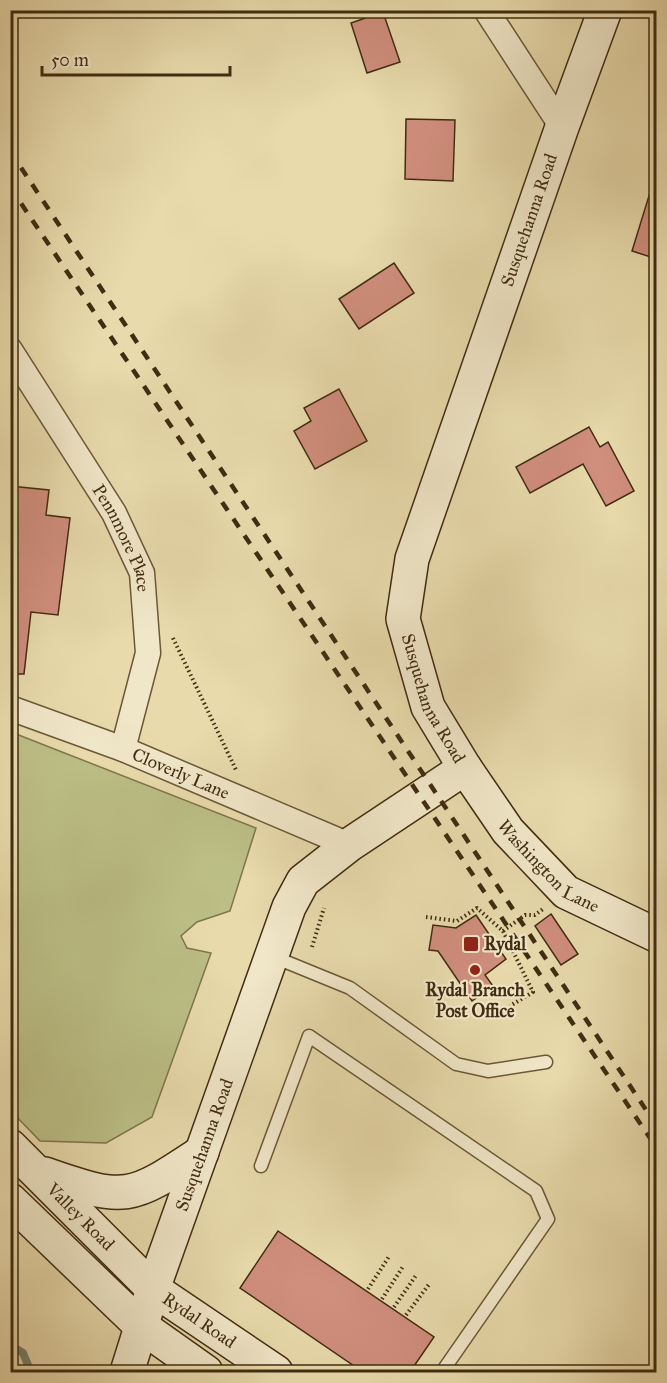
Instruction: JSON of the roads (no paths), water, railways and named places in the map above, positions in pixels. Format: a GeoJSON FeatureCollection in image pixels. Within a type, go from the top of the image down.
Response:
{"type":"FeatureCollection","features":[{"type":"Feature","properties":{"kind":"main road","name":"Susquehanna Road"},"geometry":{"type":"LineString","coordinates":[[128,1372],[153,1289],[289,907],[303,880],[350,845],[465,768],[428,706],[403,619],[412,559],[605,10]]}},
{"type":"Feature","properties":{"kind":"main road","name":"Washington Lane"},"geometry":{"type":"LineString","coordinates":[[465,768],[508,831],[566,892],[657,935]]}},
{"type":"Feature","properties":{"kind":"main road","name":"Valley Road"},"geometry":{"type":"LineString","coordinates":[[10,1146],[153,1289]]}},
{"type":"Feature","properties":{"kind":"main road"},"geometry":{"type":"LineString","coordinates":[[36,1171],[95,1192],[122,1194],[150,1186],[202,1152]]}},
{"type":"Feature","properties":{"kind":"main road","name":"Valley Road"},"geometry":{"type":"LineString","coordinates":[[10,1200],[141,1326],[206,1372]]}},
{"type":"Feature","properties":{"kind":"main road","name":"Rydal Road"},"geometry":{"type":"LineString","coordinates":[[153,1289],[276,1372]]}},
{"type":"Feature","properties":{"kind":"street"},"geometry":{"type":"LineString","coordinates":[[486,10],[562,127]]}},
{"type":"Feature","properties":{"kind":"street","name":"Pennmore Place"},"geometry":{"type":"LineString","coordinates":[[10,350],[114,513],[142,573],[148,653],[123,749]]}},
{"type":"Feature","properties":{"kind":"street","name":"Cloverly Lane"},"geometry":{"type":"LineString","coordinates":[[10,708],[123,749],[350,845]]}},
{"type":"Feature","properties":{"kind":"lane"},"geometry":{"type":"LineString","coordinates":[[273,956],[350,988],[456,1064],[488,1071],[546,1062]]}},
{"type":"Feature","properties":{"kind":"lane"},"geometry":{"type":"LineString","coordinates":[[261,1166],[309,1036],[536,1191],[548,1219],[442,1372]]}},
{"type":"Feature","properties":{"kind":"waterway"},"geometry":{"type":"LineString","coordinates":[[10,1345],[23,1353],[31,1372]]}},
{"type":"Feature","properties":{"kind":"railway"},"geometry":{"type":"LineString","coordinates":[[10,151],[656,1125]]}},
{"type":"Feature","properties":{"kind":"railway"},"geometry":{"type":"LineString","coordinates":[[10,187],[656,1147]]}},
{"type":"Feature","properties":{"kind":"place","name":"Rydal"},"geometry":{"type":"Point","coordinates":[471,944]}},
{"type":"Feature","properties":{"kind":"place","name":"Rydal Branch Post Office"},"geometry":{"type":"Point","coordinates":[475,970]}}]}
